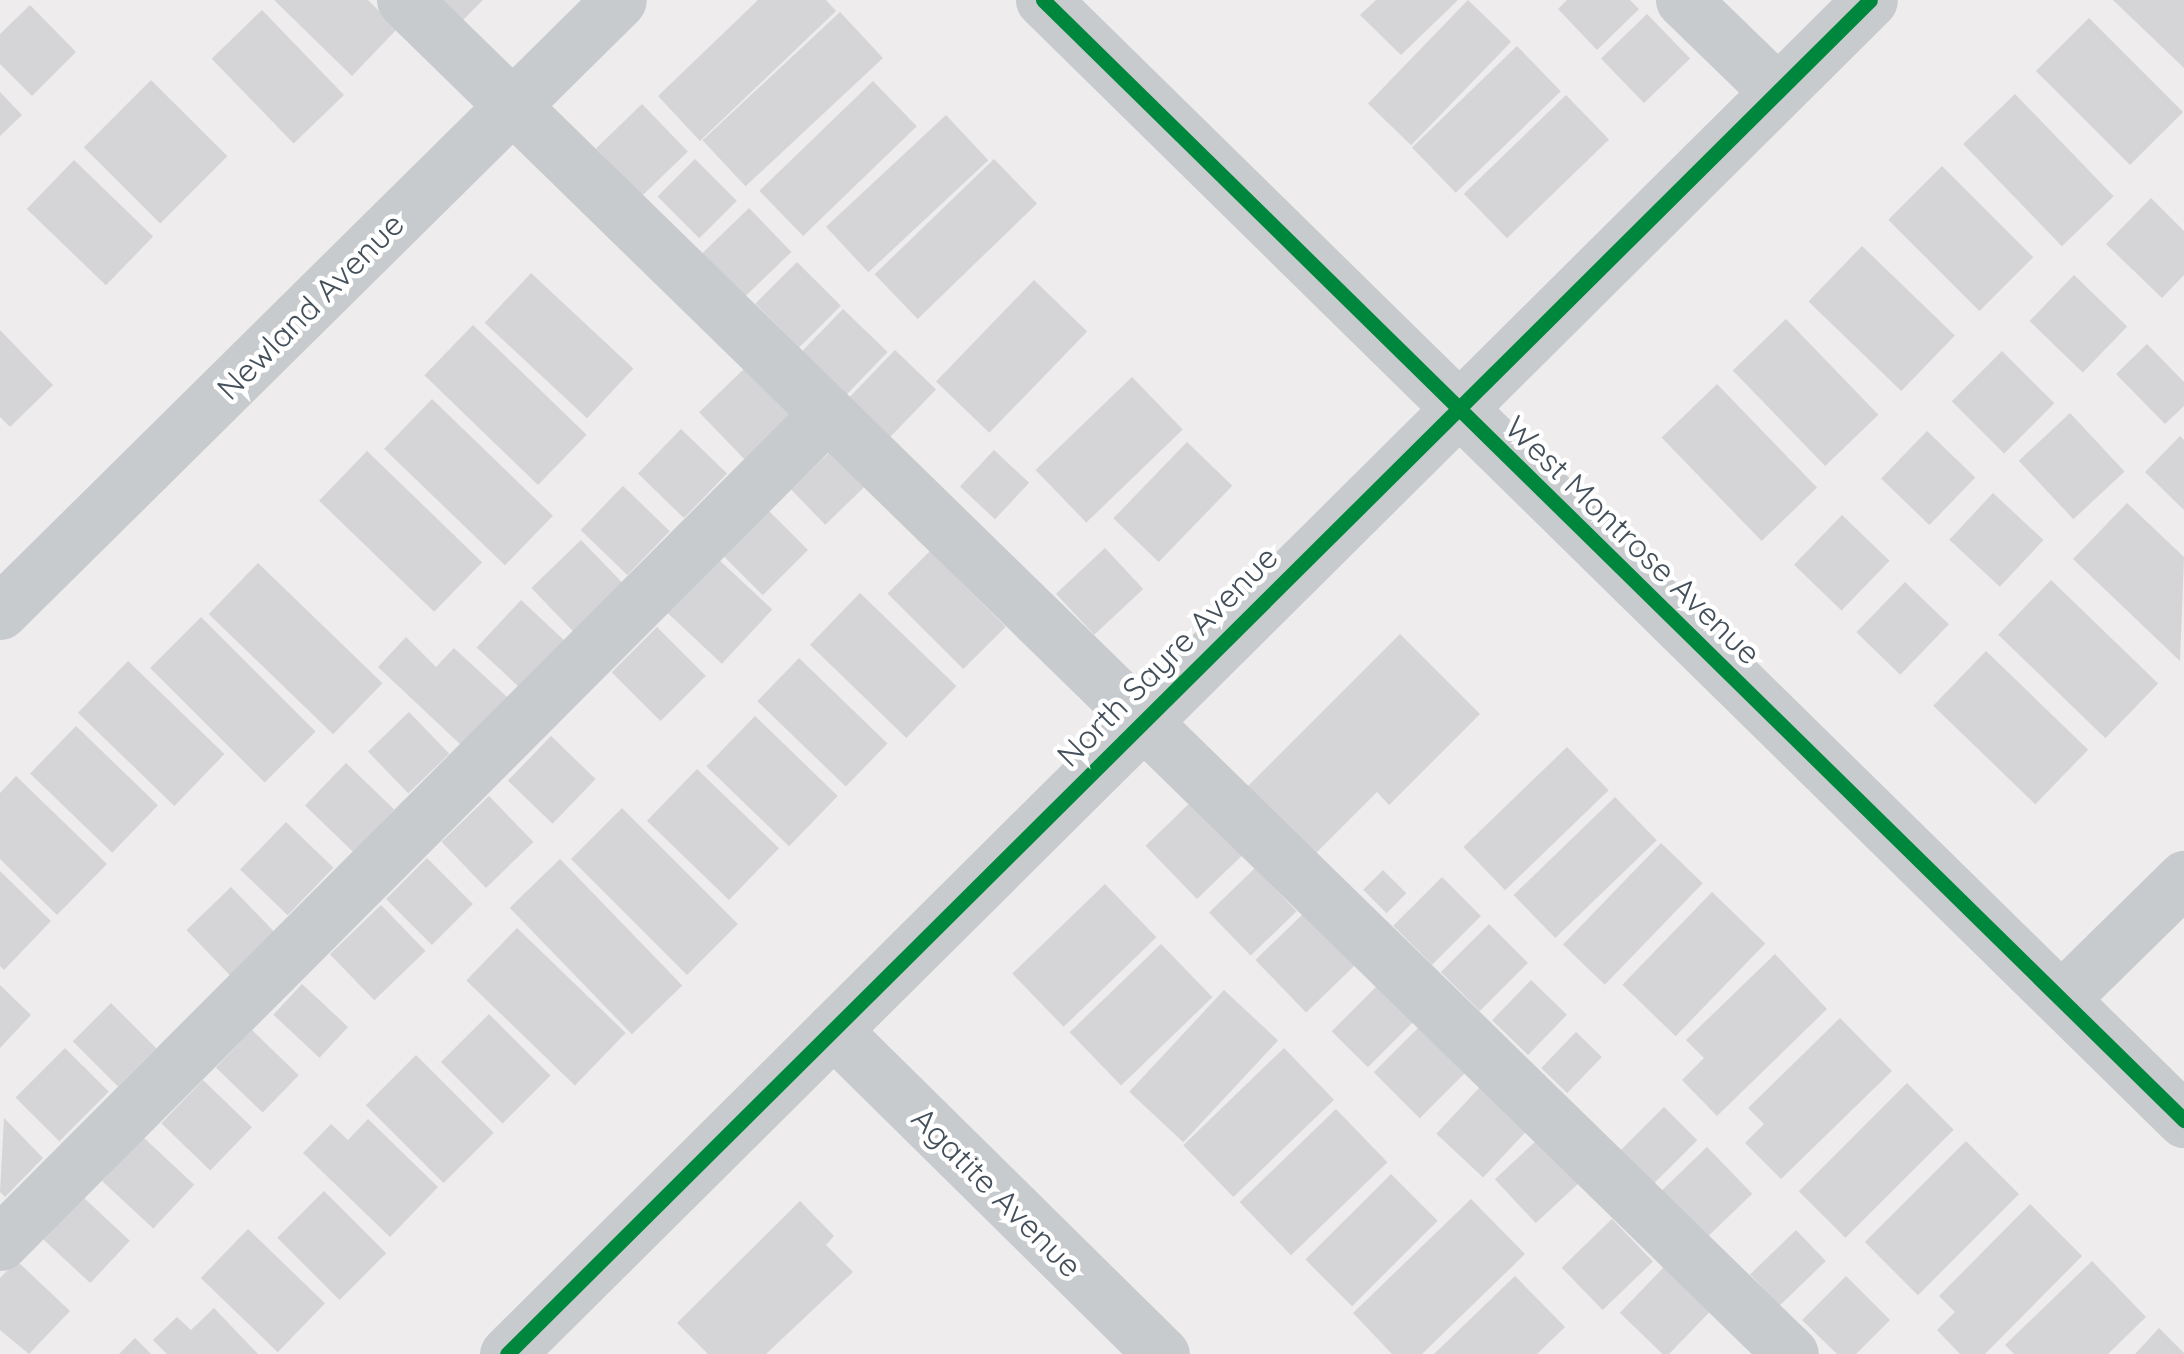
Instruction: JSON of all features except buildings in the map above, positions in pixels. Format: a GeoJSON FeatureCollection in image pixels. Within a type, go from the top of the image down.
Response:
{"type":"FeatureCollection","features":[{"type":"Feature","properties":{"kind":"street"},"geometry":{"type":"LineString","coordinates":[[404,0],[1790,1354]]}},
{"type":"Feature","properties":{"kind":"street","name":"Newland Avenue"},"geometry":{"type":"LineString","coordinates":[[0,612],[619,0]]}},
{"type":"Feature","properties":{"kind":"street","name":"West Montrose Avenue"},"geometry":{"type":"LineString","coordinates":[[1043,0],[2184,1120]]}},
{"type":"Feature","properties":{"kind":"street"},"geometry":{"type":"LineString","coordinates":[[1683,0],[1776,92]]}},
{"type":"Feature","properties":{"kind":"street","name":"North Sayre Avenue"},"geometry":{"type":"LineString","coordinates":[[518,1350],[1142,720],[1870,0]]}},
{"type":"Feature","properties":{"kind":"street"},"geometry":{"type":"LineString","coordinates":[[0,1243],[828,413]]}},
{"type":"Feature","properties":{"kind":"street"},"geometry":{"type":"LineString","coordinates":[[2061,999],[2184,878]]}},
{"type":"Feature","properties":{"kind":"street","name":"Agatite Avenue"},"geometry":{"type":"LineString","coordinates":[[833,1030],[1162,1354]]}},
{"type":"Feature","properties":{"kind":"cycle path"},"geometry":{"type":"LineString","coordinates":[[1043,0],[2184,1120]]}},
{"type":"Feature","properties":{"kind":"cycle path"},"geometry":{"type":"LineString","coordinates":[[507,1354],[1870,0]]}}]}
